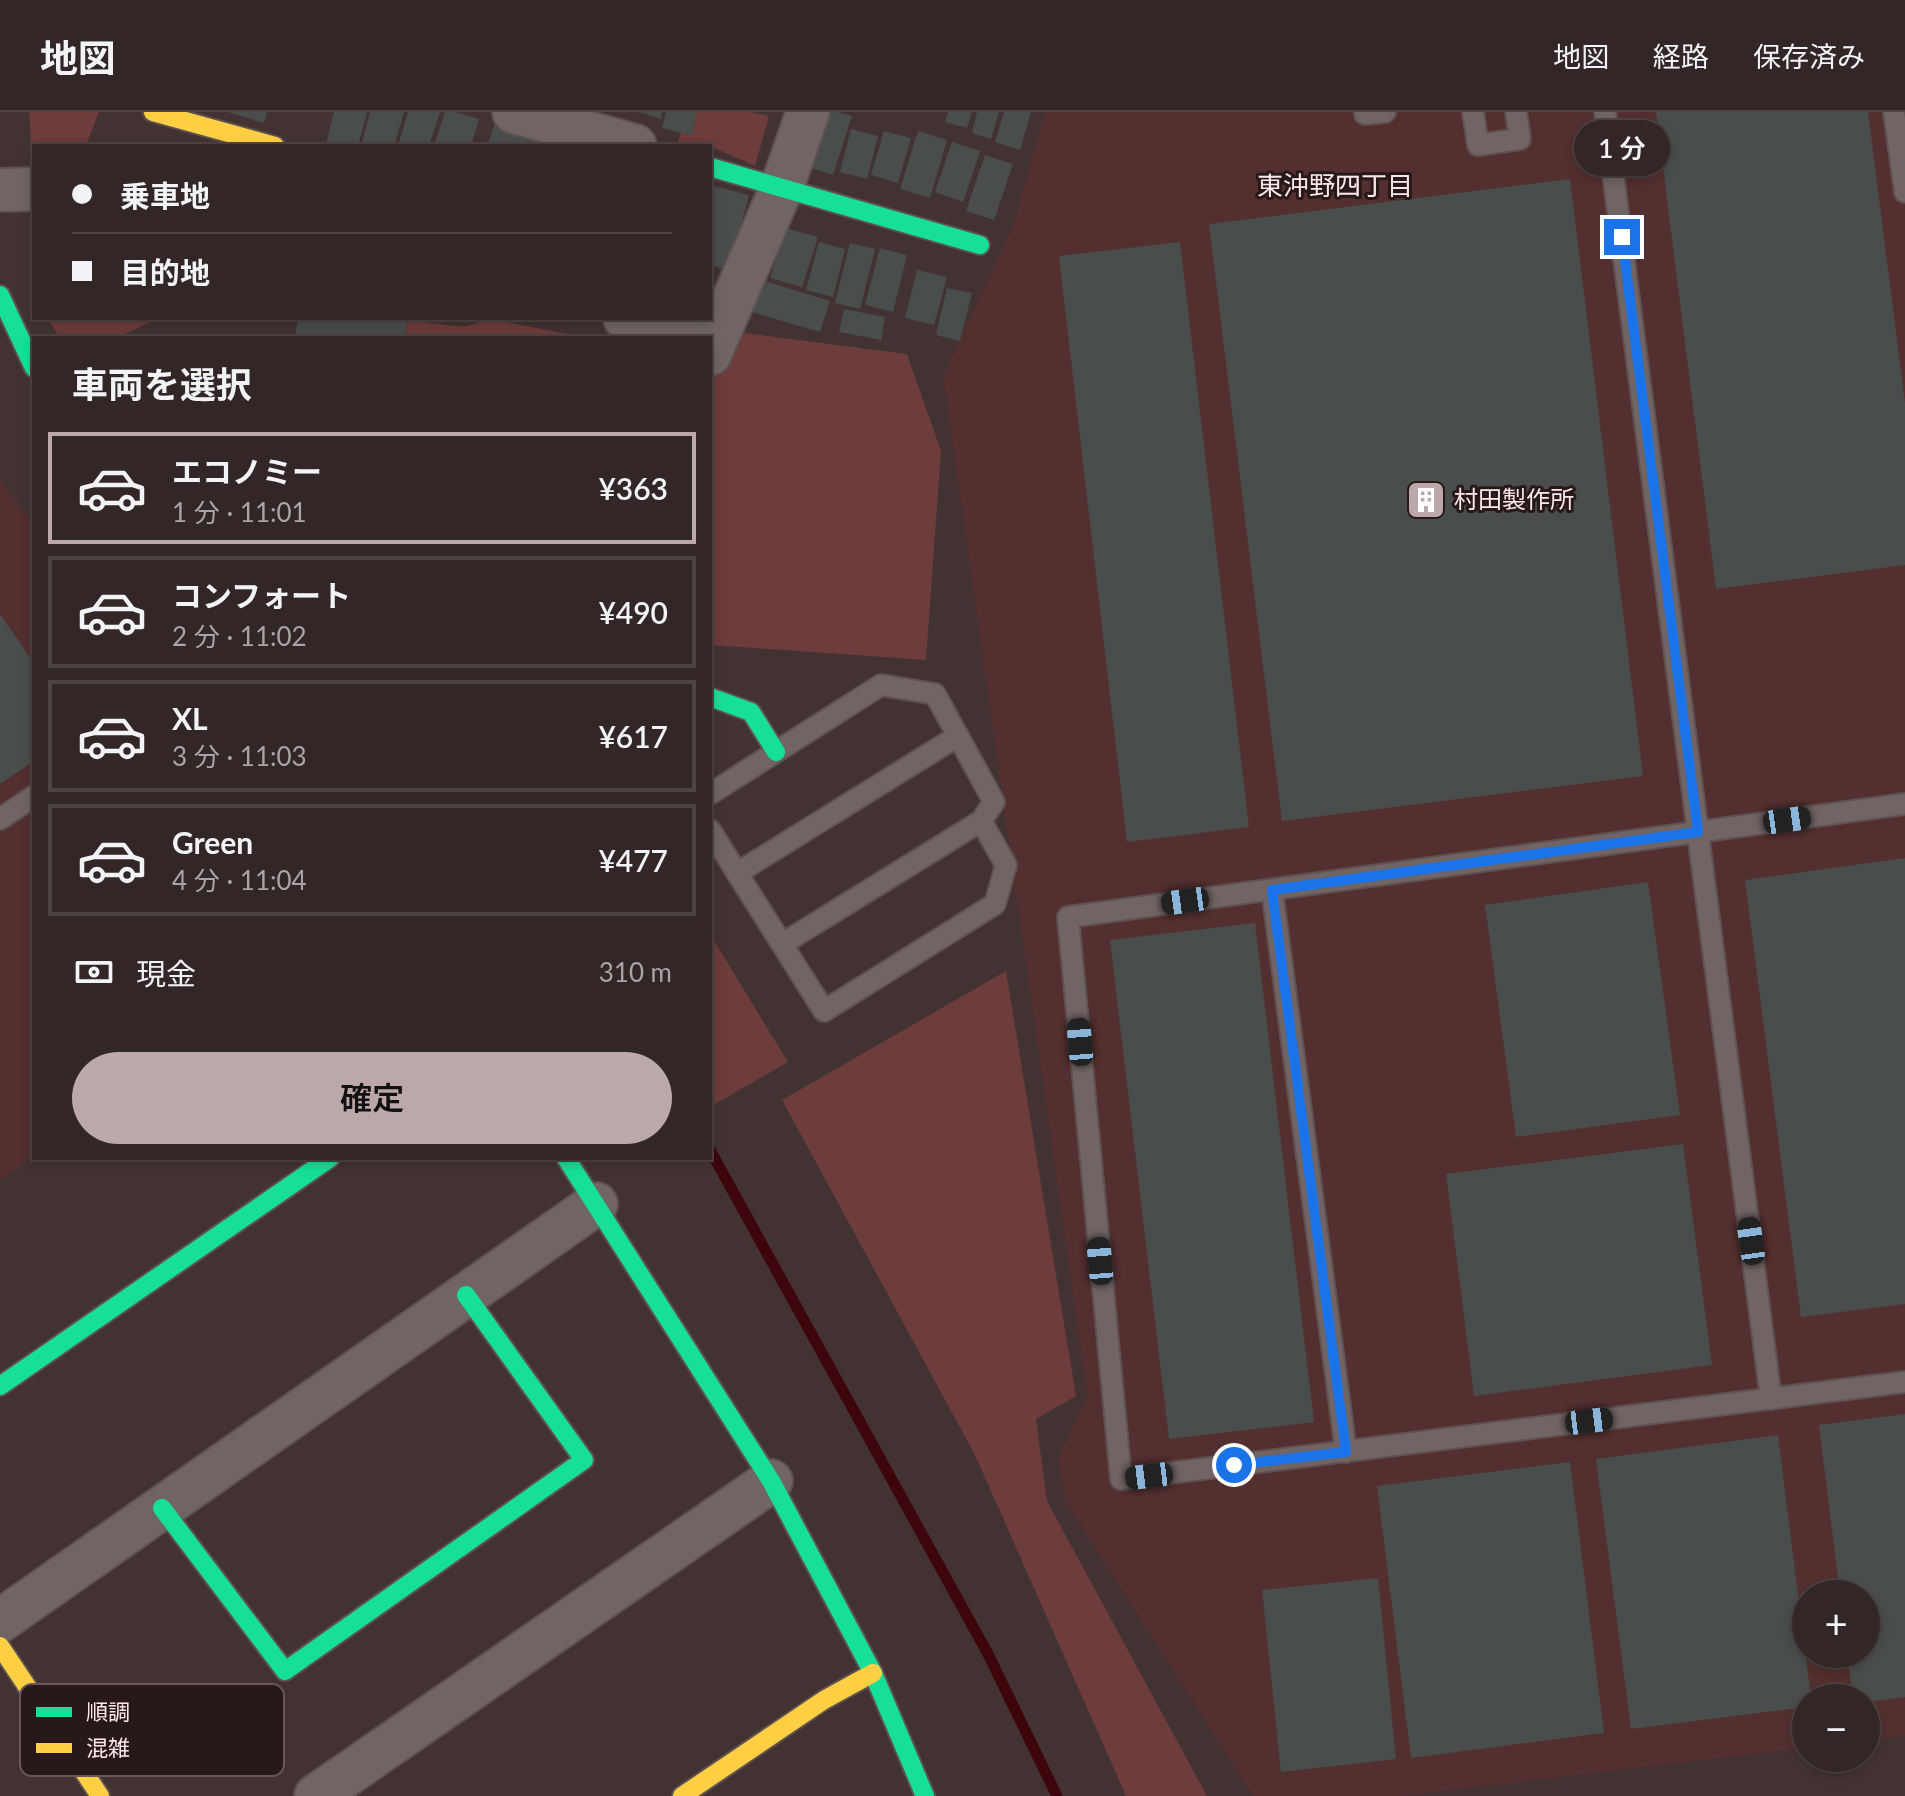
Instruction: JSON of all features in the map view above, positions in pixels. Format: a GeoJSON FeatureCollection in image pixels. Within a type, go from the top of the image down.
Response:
{"type":"FeatureCollection","features":[{"type":"Feature","properties":{"kind":"street"},"geometry":{"type":"LineString","coordinates":[[153,112],[268,144]]}},
{"type":"Feature","properties":{"kind":"street"},"geometry":{"type":"LineString","coordinates":[[514,112],[570,137],[621,144]]}},
{"type":"Feature","properties":{"kind":"street"},"geometry":{"type":"LineString","coordinates":[[714,343],[782,187],[808,112]]}},
{"type":"Feature","properties":{"kind":"street"},"geometry":{"type":"LineString","coordinates":[[712,168],[980,245]]}},
{"type":"Feature","properties":{"kind":"street"},"geometry":{"type":"LineString","coordinates":[[0,190],[32,189]]}},
{"type":"Feature","properties":{"kind":"street"},"geometry":{"type":"LineString","coordinates":[[0,295],[32,364]]}},
{"type":"Feature","properties":{"kind":"street"},"geometry":{"type":"LineString","coordinates":[[632,320],[689,336]]}},
{"type":"Feature","properties":{"kind":"street"},"geometry":{"type":"LineString","coordinates":[[712,698],[751,712],[776,752]]}},
{"type":"Feature","properties":{"kind":"street"},"geometry":{"type":"LineString","coordinates":[[0,1386],[327,1160]]}},
{"type":"Feature","properties":{"kind":"street"},"geometry":{"type":"LineString","coordinates":[[567,1160],[771,1481],[873,1673],[925,1796]]}},
{"type":"Feature","properties":{"kind":"street"},"geometry":{"type":"LineString","coordinates":[[0,1621],[596,1204]]}},
{"type":"Feature","properties":{"kind":"street"},"geometry":{"type":"LineString","coordinates":[[162,1508],[285,1671],[584,1460],[466,1295]]}},
{"type":"Feature","properties":{"kind":"street"},"geometry":{"type":"LineString","coordinates":[[316,1796],[771,1481]]}},
{"type":"Feature","properties":{"kind":"street"},"geometry":{"type":"LineString","coordinates":[[0,1646],[25,1684]]}},
{"type":"Feature","properties":{"kind":"street"},"geometry":{"type":"LineString","coordinates":[[682,1796],[824,1700],[873,1673]]}},
{"type":"Feature","properties":{"kind":"street"},"geometry":{"type":"LineString","coordinates":[[87,1776],[100,1796]]}},
{"type":"Feature","properties":{"kind":"lane"},"geometry":{"type":"LineString","coordinates":[[1473,112],[1478,145],[1520,139],[1516,112]]}},
{"type":"Feature","properties":{"kind":"lane"},"geometry":{"type":"LineString","coordinates":[[1605,112],[1771,1399]]}},
{"type":"Feature","properties":{"kind":"lane"},"geometry":{"type":"LineString","coordinates":[[1894,112],[1905,188]]}},
{"type":"Feature","properties":{"kind":"lane"},"geometry":{"type":"LineString","coordinates":[[712,793],[881,685],[935,694],[994,802],[981,821],[782,944]]}},
{"type":"Feature","properties":{"kind":"lane"},"geometry":{"type":"LineString","coordinates":[[737,873],[958,736]]}},
{"type":"Feature","properties":{"kind":"lane"},"geometry":{"type":"LineString","coordinates":[[0,819],[32,797]]}},
{"type":"Feature","properties":{"kind":"lane"},"geometry":{"type":"LineString","coordinates":[[1905,804],[1068,917],[1121,1479],[1905,1382]]}},
{"type":"Feature","properties":{"kind":"lane"},"geometry":{"type":"LineString","coordinates":[[712,833],[824,1011],[995,904],[1006,865],[981,821]]}},
{"type":"Feature","properties":{"kind":"lane"},"geometry":{"type":"LineString","coordinates":[[1272,890],[1346,1452]]}},
{"type":"Feature","properties":{"kind":"shaded area"},"geometry":{"type":"Polygon","coordinates":[[[29,112],[99,112],[87,144],[32,144],[32,160],[29,112]]]}},
{"type":"Feature","properties":{"kind":"shaded area"},"geometry":{"type":"Polygon","coordinates":[[[689,112],[750,112],[769,116],[755,166],[712,147],[712,144],[677,144],[689,112]]]}},
{"type":"Feature","properties":{"kind":"shaded area"},"geometry":{"type":"Polygon","coordinates":[[[1045,112],[1905,112],[1905,1736],[1880,1739],[1880,1684],[1792,1684],[1792,1750],[1402,1796],[1253,1796],[1065,1501],[1058,1458],[1087,1396],[943,376],[1013,226],[1045,112]]]}},
{"type":"Feature","properties":{"kind":"shaded area"},"geometry":{"type":"Polygon","coordinates":[[[48,320],[155,320],[120,336],[59,336],[48,320]]]}},
{"type":"Feature","properties":{"kind":"shaded area"},"geometry":{"type":"Polygon","coordinates":[[[408,320],[463,327],[495,320],[579,336],[405,336],[408,320]]]}},
{"type":"Feature","properties":{"kind":"shaded area"},"geometry":{"type":"Polygon","coordinates":[[[730,331],[907,354],[941,451],[926,660],[712,645],[712,377],[730,331]]]}},
{"type":"Feature","properties":{"kind":"shaded area"},"geometry":{"type":"Polygon","coordinates":[[[0,479],[32,523],[32,1157],[0,1180],[0,479]]]}},
{"type":"Feature","properties":{"kind":"shaded area"},"geometry":{"type":"Polygon","coordinates":[[[712,937],[788,1062],[712,1106],[712,937]]]}},
{"type":"Feature","properties":{"kind":"shaded area"},"geometry":{"type":"Polygon","coordinates":[[[1006,971],[1076,1396],[1036,1419],[1047,1501],[1207,1796],[1126,1796],[975,1455],[782,1100],[1006,971]]]}},
{"type":"Feature","properties":{"kind":"building"},"geometry":{"type":"Polygon","coordinates":[[[228,112],[267,112],[264,123],[228,112]]]}},
{"type":"Feature","properties":{"kind":"building"},"geometry":{"type":"Polygon","coordinates":[[[334,112],[367,112],[359,144],[326,144],[334,112]]]}},
{"type":"Feature","properties":{"kind":"building"},"geometry":{"type":"Polygon","coordinates":[[[370,112],[404,112],[395,144],[362,143],[370,112]]]}},
{"type":"Feature","properties":{"kind":"building"},"geometry":{"type":"Polygon","coordinates":[[[408,112],[440,112],[430,144],[399,144],[408,112]]]}},
{"type":"Feature","properties":{"kind":"building"},"geometry":{"type":"Polygon","coordinates":[[[445,112],[479,119],[472,144],[435,144],[445,112]]]}},
{"type":"Feature","properties":{"kind":"building"},"geometry":{"type":"Polygon","coordinates":[[[639,112],[662,112],[661,119],[639,112]]]}},
{"type":"Feature","properties":{"kind":"building"},"geometry":{"type":"Polygon","coordinates":[[[666,112],[697,112],[692,135],[662,128],[666,112]]]}},
{"type":"Feature","properties":{"kind":"building"},"geometry":{"type":"Polygon","coordinates":[[[822,112],[852,116],[833,175],[805,166],[822,112]]]}},
{"type":"Feature","properties":{"kind":"building"},"geometry":{"type":"Polygon","coordinates":[[[948,112],[972,112],[967,128],[945,122],[948,112]]]}},
{"type":"Feature","properties":{"kind":"building"},"geometry":{"type":"Polygon","coordinates":[[[977,112],[999,112],[991,139],[972,133],[977,112]]]}},
{"type":"Feature","properties":{"kind":"building"},"geometry":{"type":"Polygon","coordinates":[[[1004,112],[1031,112],[1020,150],[995,142],[1004,112]]]}},
{"type":"Feature","properties":{"kind":"building"},"geometry":{"type":"Polygon","coordinates":[[[1656,112],[1868,112],[1905,403],[1905,565],[1716,589],[1656,112]]]}},
{"type":"Feature","properties":{"kind":"building"},"geometry":{"type":"Polygon","coordinates":[[[495,123],[549,140],[548,144],[488,144],[495,123]]]}},
{"type":"Feature","properties":{"kind":"building"},"geometry":{"type":"Polygon","coordinates":[[[851,129],[878,136],[867,179],[840,172],[851,129]]]}},
{"type":"Feature","properties":{"kind":"building"},"geometry":{"type":"Polygon","coordinates":[[[884,131],[911,138],[898,183],[871,175],[884,131]]]}},
{"type":"Feature","properties":{"kind":"building"},"geometry":{"type":"Polygon","coordinates":[[[918,131],[947,140],[930,198],[900,189],[918,131]]]}},
{"type":"Feature","properties":{"kind":"building"},"geometry":{"type":"Polygon","coordinates":[[[952,142],[980,151],[963,202],[935,192],[952,142]]]}},
{"type":"Feature","properties":{"kind":"building"},"geometry":{"type":"Polygon","coordinates":[[[985,155],[1013,164],[994,220],[966,211],[985,155]]]}},
{"type":"Feature","properties":{"kind":"building","name":"村田製作所"},"geometry":{"type":"Polygon","coordinates":[[[1570,179],[1643,776],[1282,821],[1209,224],[1570,179]]]}},
{"type":"Feature","properties":{"kind":"building"},"geometry":{"type":"Polygon","coordinates":[[[712,186],[749,195],[729,270],[712,266],[712,186]]]}},
{"type":"Feature","properties":{"kind":"building"},"geometry":{"type":"Polygon","coordinates":[[[786,228],[818,237],[802,287],[770,278],[786,228]]]}},
{"type":"Feature","properties":{"kind":"building"},"geometry":{"type":"Polygon","coordinates":[[[819,242],[845,249],[833,297],[806,290],[819,242]]]}},
{"type":"Feature","properties":{"kind":"building"},"geometry":{"type":"Polygon","coordinates":[[[1180,242],[1249,827],[1127,842],[1059,256],[1180,242]]]}},
{"type":"Feature","properties":{"kind":"building"},"geometry":{"type":"Polygon","coordinates":[[[850,243],[875,249],[860,309],[835,303],[850,243]]]}},
{"type":"Feature","properties":{"kind":"building"},"geometry":{"type":"Polygon","coordinates":[[[880,248],[907,255],[893,312],[865,305],[880,248]]]}},
{"type":"Feature","properties":{"kind":"building"},"geometry":{"type":"Polygon","coordinates":[[[917,270],[947,277],[934,325],[905,318],[917,270]]]}},
{"type":"Feature","properties":{"kind":"building"},"geometry":{"type":"Polygon","coordinates":[[[755,278],[830,301],[820,332],[745,310],[755,278]]]}},
{"type":"Feature","properties":{"kind":"building"},"geometry":{"type":"Polygon","coordinates":[[[947,288],[972,293],[960,341],[936,335],[947,288]]]}},
{"type":"Feature","properties":{"kind":"building"},"geometry":{"type":"Polygon","coordinates":[[[844,309],[885,317],[881,340],[839,332],[844,309]]]}},
{"type":"Feature","properties":{"kind":"building"},"geometry":{"type":"Polygon","coordinates":[[[298,320],[408,320],[404,336],[295,336],[298,320]]]}},
{"type":"Feature","properties":{"kind":"building"},"geometry":{"type":"Polygon","coordinates":[[[0,614],[32,660],[32,762],[0,784],[0,614]]]}},
{"type":"Feature","properties":{"kind":"building"},"geometry":{"type":"Polygon","coordinates":[[[1905,858],[1905,1304],[1801,1317],[1745,880],[1905,858]]]}},
{"type":"Feature","properties":{"kind":"building"},"geometry":{"type":"Polygon","coordinates":[[[1648,882],[1680,1115],[1516,1137],[1485,905],[1648,882]]]}},
{"type":"Feature","properties":{"kind":"building"},"geometry":{"type":"Polygon","coordinates":[[[1255,923],[1314,1422],[1169,1439],[1110,940],[1255,923]]]}},
{"type":"Feature","properties":{"kind":"building"},"geometry":{"type":"Polygon","coordinates":[[[1683,1144],[1712,1365],[1474,1396],[1446,1174],[1683,1144]]]}},
{"type":"Feature","properties":{"kind":"building"},"geometry":{"type":"Polygon","coordinates":[[[1905,1414],[1905,1697],[1880,1700],[1880,1684],[1851,1684],[1849,1668],[1880,1668],[1880,1580],[1838,1580],[1819,1425],[1905,1414]]]}},
{"type":"Feature","properties":{"kind":"building"},"geometry":{"type":"Polygon","coordinates":[[[1778,1435],[1796,1580],[1792,1580],[1792,1668],[1807,1668],[1809,1684],[1792,1684],[1792,1709],[1631,1729],[1596,1459],[1778,1435]]]}},
{"type":"Feature","properties":{"kind":"building"},"geometry":{"type":"Polygon","coordinates":[[[1570,1462],[1604,1733],[1411,1758],[1377,1486],[1570,1462]]]}},
{"type":"Feature","properties":{"kind":"building"},"geometry":{"type":"Polygon","coordinates":[[[1378,1578],[1396,1759],[1281,1772],[1262,1590],[1378,1578]]]}},
{"type":"Feature","properties":{"kind":"waterway"},"geometry":{"type":"LineString","coordinates":[[712,1154],[988,1654],[1057,1796]]}},
{"type":"Feature","properties":{"kind":"traffic: fast"},"geometry":{"type":"LineString","coordinates":[[712,168],[980,245]]}},
{"type":"Feature","properties":{"kind":"traffic: fast"},"geometry":{"type":"LineString","coordinates":[[0,295],[32,364]]}},
{"type":"Feature","properties":{"kind":"traffic: fast"},"geometry":{"type":"LineString","coordinates":[[712,698],[751,712],[776,752]]}},
{"type":"Feature","properties":{"kind":"traffic: fast"},"geometry":{"type":"LineString","coordinates":[[0,1386],[327,1160]]}},
{"type":"Feature","properties":{"kind":"traffic: fast"},"geometry":{"type":"LineString","coordinates":[[567,1160],[771,1481],[873,1673],[925,1796]]}},
{"type":"Feature","properties":{"kind":"traffic: fast"},"geometry":{"type":"LineString","coordinates":[[162,1508],[285,1671],[584,1460],[466,1295]]}},
{"type":"Feature","properties":{"kind":"traffic: slow"},"geometry":{"type":"LineString","coordinates":[[153,112],[268,144]]}},
{"type":"Feature","properties":{"kind":"traffic: slow"},"geometry":{"type":"LineString","coordinates":[[0,1646],[25,1684]]}},
{"type":"Feature","properties":{"kind":"traffic: slow"},"geometry":{"type":"LineString","coordinates":[[682,1796],[824,1700],[873,1673]]}},
{"type":"Feature","properties":{"kind":"traffic: slow"},"geometry":{"type":"LineString","coordinates":[[87,1776],[100,1796]]}},
{"type":"Feature","properties":{"kind":"place","name":"村田製作所"},"geometry":{"type":"Point","coordinates":[1426,500]}},
{"type":"Feature","properties":{"kind":"district","name":"東沖野四丁目"},"geometry":{"type":"Point","coordinates":[1335,186]}},
{"type":"Feature","properties":{"kind":"route"},"geometry":{"type":"LineString","coordinates":[[1234,1465],[1346,1452],[1272,890],[1698,832],[1622,237]]}}]}
